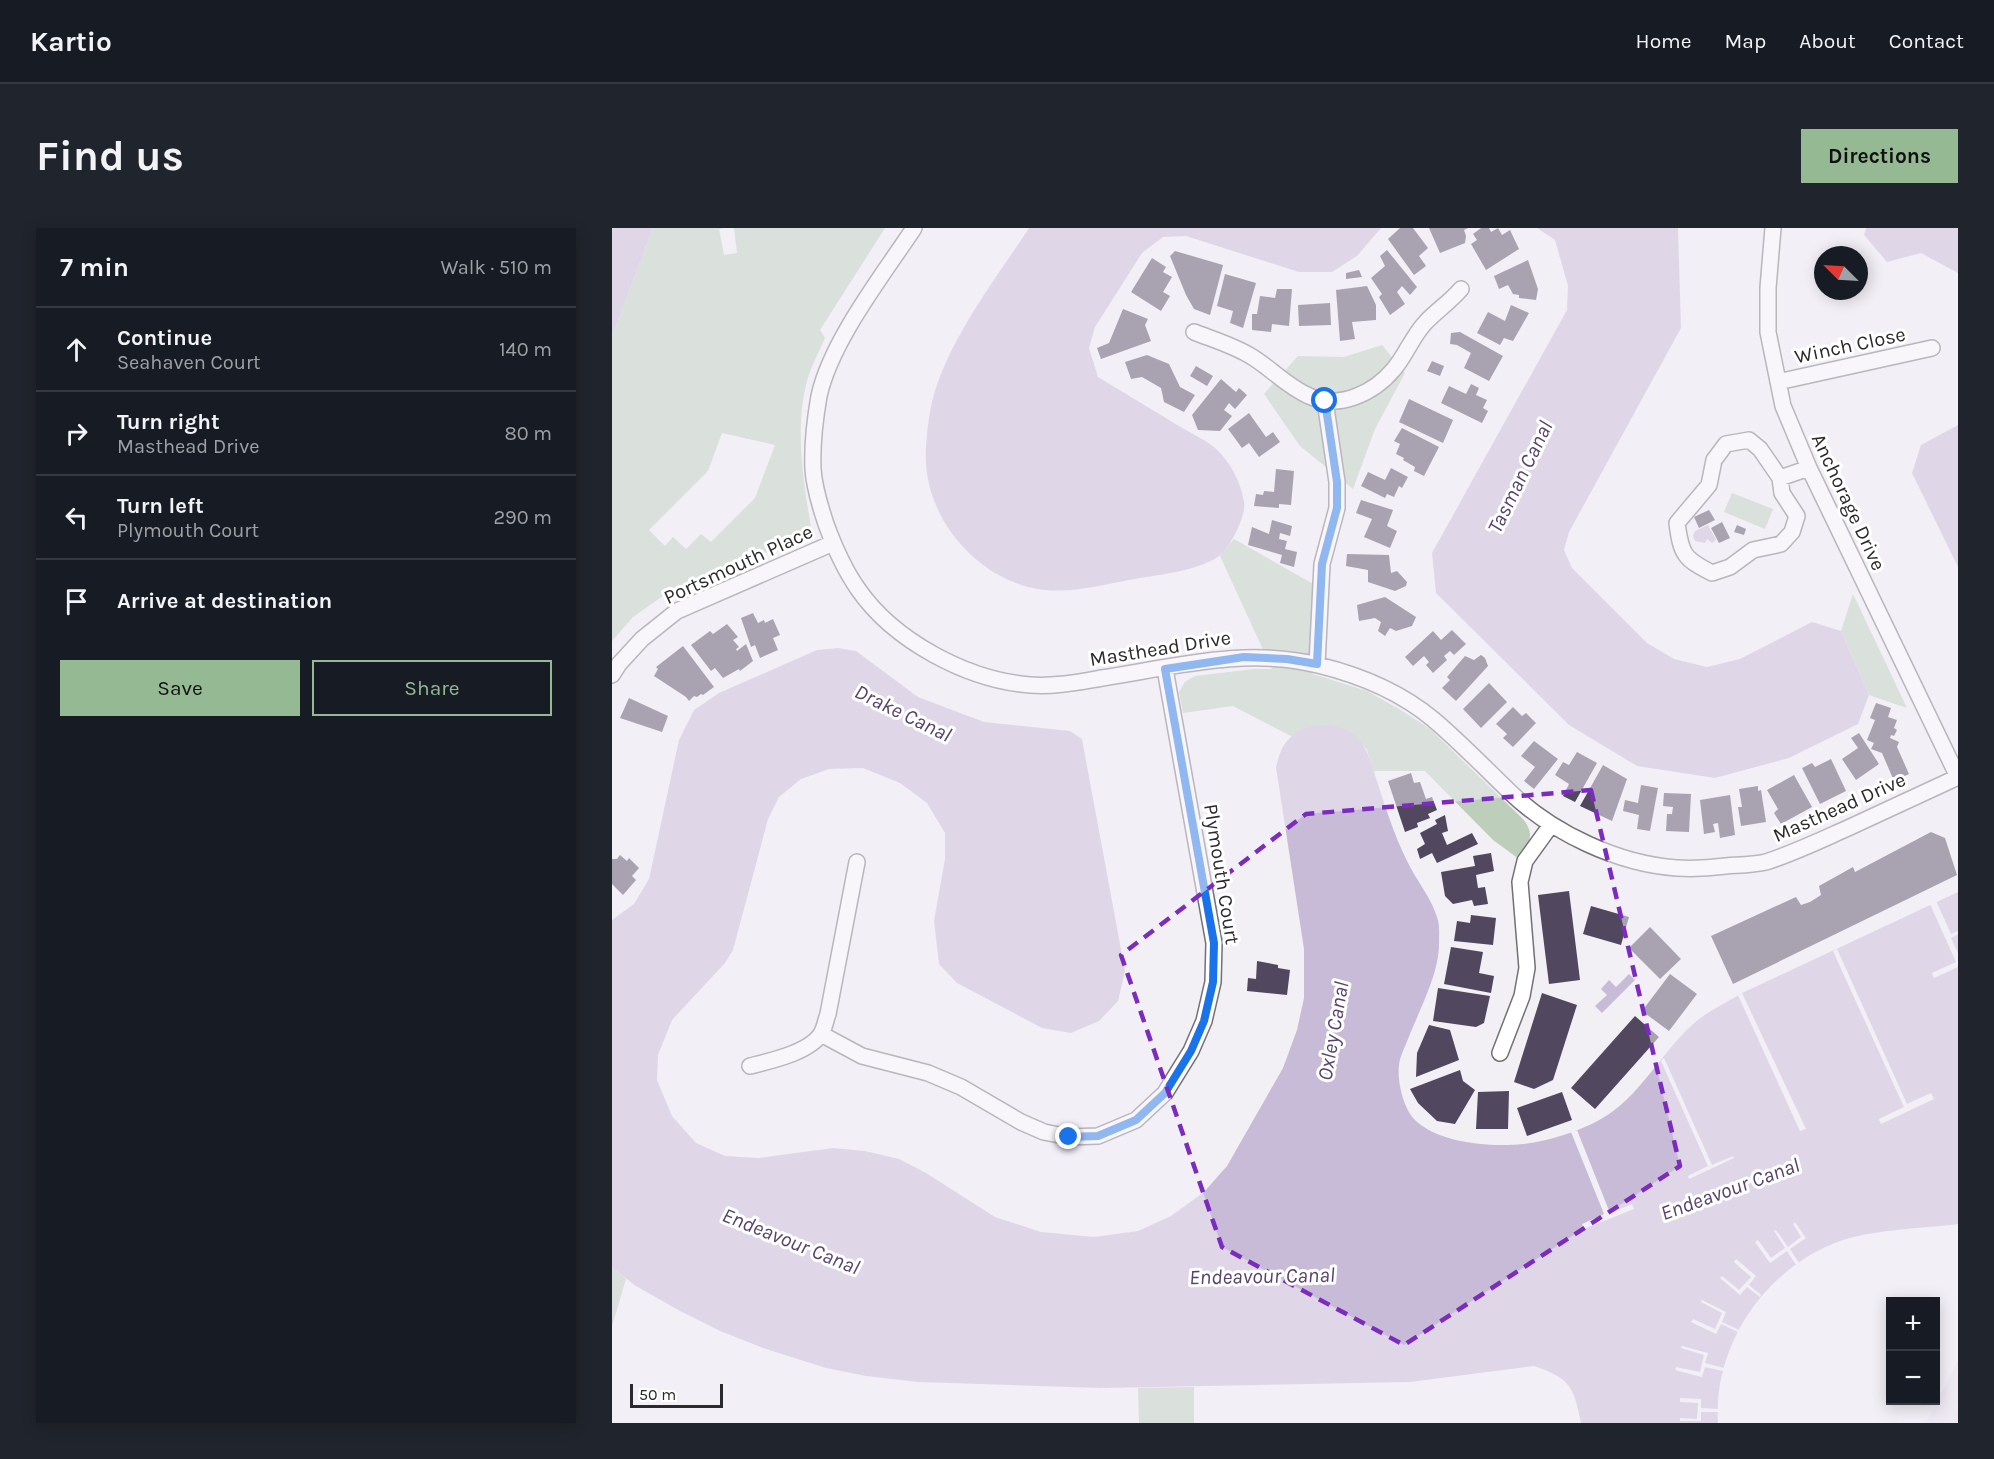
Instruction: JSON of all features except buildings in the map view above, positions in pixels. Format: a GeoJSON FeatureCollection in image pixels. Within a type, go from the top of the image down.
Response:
{"type":"FeatureCollection","features":[{"type":"Feature","properties":{"kind":"street","name":"Masthead Drive"},"geometry":{"type":"LineString","coordinates":[[914,228],[831,361],[820,395],[814,439],[813,470],[819,502],[833,543],[858,589],[886,621],[922,648],[955,666],[987,677],[1029,685],[1060,684],[1244,657],[1287,659],[1317,664],[1379,686],[1433,718],[1517,798],[1551,825],[1588,844],[1633,860],[1676,868],[1760,863],[1796,852],[1958,777]]}},
{"type":"Feature","properties":{"kind":"street","name":"Anchorage Drive"},"geometry":{"type":"LineString","coordinates":[[1773,228],[1768,288],[1768,333],[1783,406],[1809,468],[1958,777]]}},
{"type":"Feature","properties":{"kind":"street"},"geometry":{"type":"LineString","coordinates":[[1194,332],[1249,355],[1293,388],[1311,397],[1325,401],[1341,401],[1362,394],[1379,384],[1395,368],[1424,324],[1447,305],[1461,289]]}},
{"type":"Feature","properties":{"kind":"street","name":"Winch Close"},"geometry":{"type":"LineString","coordinates":[[1778,382],[1932,348]]}},
{"type":"Feature","properties":{"kind":"street"},"geometry":{"type":"LineString","coordinates":[[1317,664],[1322,564],[1337,508],[1337,482],[1325,401]]}},
{"type":"Feature","properties":{"kind":"street"},"geometry":{"type":"LineString","coordinates":[[1749,440],[1760,449],[1780,478],[1782,493],[1797,516],[1792,532],[1781,544],[1754,550],[1730,567],[1712,573],[1692,563],[1680,546],[1677,523],[1709,485],[1714,460],[1726,444],[1749,440]]}},
{"type":"Feature","properties":{"kind":"street"},"geometry":{"type":"LineString","coordinates":[[1780,478],[1809,468]]}},
{"type":"Feature","properties":{"kind":"street","name":"Portsmouth Place"},"geometry":{"type":"LineString","coordinates":[[612,675],[642,639],[677,611],[833,543]]}},
{"type":"Feature","properties":{"kind":"street","name":"Plymouth Court"},"geometry":{"type":"LineString","coordinates":[[821,1034],[862,1056],[928,1072],[961,1087],[1021,1122],[1044,1132],[1069,1137],[1098,1136],[1136,1120],[1165,1093],[1191,1051],[1204,1021],[1213,982],[1214,943],[1165,669]]}},
{"type":"Feature","properties":{"kind":"street"},"geometry":{"type":"LineString","coordinates":[[1500,1053],[1522,996],[1527,968],[1520,882],[1525,861],[1551,825]]}},
{"type":"Feature","properties":{"kind":"street"},"geometry":{"type":"LineString","coordinates":[[750,1066],[783,1058],[803,1049],[821,1034],[828,1014],[857,862]]}},
{"type":"Feature","properties":{"kind":"highlighted area"},"geometry":{"type":"Polygon","coordinates":[[[1591,790],[1680,1166],[1404,1345],[1222,1247],[1121,955],[1306,814],[1591,790]]]}},
{"type":"Feature","properties":{"kind":"shaded area"},"geometry":{"type":"Polygon","coordinates":[[[1958,1361],[1958,1423],[1926,1423],[1935,1405],[1940,1405],[1940,1396],[1958,1361]]]}},
{"type":"Feature","properties":{"kind":"green space"},"geometry":{"type":"Polygon","coordinates":[[[653,228],[724,228],[719,229],[724,255],[737,253],[734,228],[885,228],[820,330],[825,338],[807,381],[801,419],[801,438],[803,477],[812,534],[667,593],[633,617],[612,641],[612,337],[653,228]],[[722,433],[708,471],[649,530],[665,546],[673,537],[686,549],[701,534],[711,542],[755,498],[775,445],[722,433]]]}},
{"type":"Feature","properties":{"kind":"green space"},"geometry":{"type":"Polygon","coordinates":[[[1382,345],[1405,373],[1375,429],[1353,489],[1300,446],[1264,394],[1298,356],[1344,357],[1382,345]]]}},
{"type":"Feature","properties":{"kind":"green space"},"geometry":{"type":"Polygon","coordinates":[[[1732,493],[1773,509],[1765,529],[1724,512],[1732,493]]]}},
{"type":"Feature","properties":{"kind":"green space"},"geometry":{"type":"Polygon","coordinates":[[[1234,539],[1315,585],[1313,674],[1367,691],[1430,729],[1523,819],[1529,830],[1530,839],[1519,859],[1493,840],[1425,771],[1373,771],[1367,750],[1357,737],[1308,728],[1291,736],[1233,706],[1183,713],[1179,692],[1185,682],[1195,676],[1272,669],[1220,556],[1234,539]]]}},
{"type":"Feature","properties":{"kind":"green space"},"geometry":{"type":"Polygon","coordinates":[[[1853,594],[1907,708],[1869,695],[1841,631],[1853,594]]]}},
{"type":"Feature","properties":{"kind":"green space"},"geometry":{"type":"Polygon","coordinates":[[[612,1268],[626,1279],[612,1326],[612,1268]]]}},
{"type":"Feature","properties":{"kind":"green space"},"geometry":{"type":"Polygon","coordinates":[[[1194,1387],[1194,1423],[1139,1423],[1138,1388],[1194,1387]]]}},
{"type":"Feature","properties":{"kind":"water"},"geometry":{"type":"Polygon","coordinates":[[[612,228],[653,228],[612,337],[612,228]]]}},
{"type":"Feature","properties":{"kind":"water"},"geometry":{"type":"Polygon","coordinates":[[[1029,228],[1381,228],[1357,256],[1332,272],[1299,272],[1186,236],[1163,237],[1142,253],[1095,327],[1089,348],[1098,377],[1210,444],[1234,472],[1243,494],[1243,515],[1236,532],[1218,557],[1198,566],[1167,574],[1079,589],[1045,590],[1022,585],[981,564],[964,548],[938,510],[930,488],[926,449],[932,402],[939,379],[973,312],[1029,228]]]}},
{"type":"Feature","properties":{"kind":"water","name":"Tasman Canal"},"geometry":{"type":"Polygon","coordinates":[[[1537,228],[1678,228],[1681,328],[1569,532],[1564,550],[1572,568],[1647,643],[1674,659],[1707,667],[1740,659],[1812,622],[1841,631],[1869,695],[1858,724],[1789,758],[1715,778],[1637,766],[1569,725],[1436,593],[1432,553],[1567,310],[1568,286],[1555,240],[1537,228]]]}},
{"type":"Feature","properties":{"kind":"water"},"geometry":{"type":"Polygon","coordinates":[[[1866,228],[1958,228],[1958,273],[1921,253],[1887,262],[1864,235],[1866,228]]]}},
{"type":"Feature","properties":{"kind":"water"},"geometry":{"type":"Polygon","coordinates":[[[1958,425],[1958,567],[1912,473],[1921,445],[1958,425]]]}},
{"type":"Feature","properties":{"kind":"water"},"geometry":{"type":"Polygon","coordinates":[[[1708,525],[1716,540],[1712,543],[1707,539],[1705,543],[1695,541],[1693,536],[1695,531],[1708,525]]]}},
{"type":"Feature","properties":{"kind":"water"},"geometry":{"type":"Polygon","coordinates":[[[838,648],[856,651],[918,697],[984,722],[1070,731],[1082,739],[1125,971],[1118,1001],[1099,1021],[1071,1033],[1042,1028],[957,983],[939,964],[934,921],[945,859],[945,833],[927,803],[900,783],[863,768],[829,769],[801,779],[779,797],[768,819],[733,950],[725,963],[672,1020],[658,1055],[657,1080],[672,1116],[696,1143],[725,1156],[759,1158],[833,1148],[865,1151],[899,1159],[926,1173],[995,1217],[1041,1232],[1094,1237],[1138,1231],[1171,1216],[1204,1192],[1227,1166],[1283,1068],[1297,1030],[1304,998],[1304,949],[1276,767],[1279,755],[1289,739],[1304,728],[1324,725],[1352,733],[1364,747],[1402,850],[1437,917],[1439,944],[1436,968],[1401,1055],[1399,1079],[1404,1102],[1415,1120],[1426,1128],[1452,1139],[1481,1144],[1523,1144],[1543,1141],[1592,1124],[1614,1111],[1626,1100],[1681,1036],[1710,1012],[1742,993],[1958,892],[1958,1224],[1879,1232],[1849,1238],[1809,1256],[1786,1272],[1765,1292],[1748,1315],[1734,1340],[1724,1366],[1719,1394],[1718,1423],[1581,1423],[1573,1392],[1556,1375],[1534,1366],[1410,1382],[1101,1388],[918,1382],[866,1376],[826,1368],[766,1349],[720,1331],[680,1311],[636,1286],[612,1268],[612,920],[634,904],[649,879],[679,740],[694,710],[719,693],[817,650],[838,648]]]}},
{"type":"Feature","properties":{"kind":"water"},"geometry":{"type":"Polygon","coordinates":[[[1629,974],[1635,980],[1602,1013],[1595,1006],[1607,995],[1601,989],[1609,980],[1616,987],[1629,974]]]}},
{"type":"Feature","properties":{"kind":"pier"},"geometry":{"type":"Polygon","coordinates":[[[1936,901],[1951,934],[1958,931],[1958,934],[1951,938],[1958,953],[1958,967],[1934,978],[1932,973],[1956,962],[1930,904],[1936,901]]]}},
{"type":"Feature","properties":{"kind":"pier"},"geometry":{"type":"Polygon","coordinates":[[[1837,949],[1907,1104],[1931,1093],[1934,1099],[1881,1124],[1879,1119],[1904,1107],[1833,951],[1837,949]]]}},
{"type":"Feature","properties":{"kind":"pier"},"geometry":{"type":"Polygon","coordinates":[[[1742,993],[1806,1129],[1800,1131],[1738,995],[1742,993]]]}},
{"type":"Feature","properties":{"kind":"pier"},"geometry":{"type":"Polygon","coordinates":[[[1664,1058],[1712,1165],[1733,1156],[1734,1158],[1689,1179],[1688,1176],[1708,1166],[1661,1061],[1664,1058]]]}},
{"type":"Feature","properties":{"kind":"pier"},"geometry":{"type":"Polygon","coordinates":[[[1577,1130],[1610,1213],[1632,1204],[1634,1209],[1584,1229],[1582,1224],[1604,1214],[1571,1132],[1577,1130]]]}},
{"type":"Feature","properties":{"kind":"pier"},"geometry":{"type":"Polygon","coordinates":[[[1795,1222],[1806,1238],[1790,1249],[1799,1263],[1796,1265],[1787,1251],[1770,1263],[1755,1242],[1758,1240],[1771,1258],[1785,1248],[1774,1231],[1776,1230],[1788,1247],[1801,1237],[1793,1224],[1795,1222]]]}},
{"type":"Feature","properties":{"kind":"pier"},"geometry":{"type":"Polygon","coordinates":[[[1736,1259],[1756,1276],[1749,1285],[1761,1295],[1760,1297],[1747,1287],[1740,1295],[1720,1278],[1722,1276],[1739,1290],[1751,1277],[1734,1262],[1736,1259]]]}},
{"type":"Feature","properties":{"kind":"pier"},"geometry":{"type":"Polygon","coordinates":[[[1702,1300],[1726,1312],[1722,1322],[1739,1330],[1738,1332],[1721,1324],[1716,1334],[1691,1322],[1693,1319],[1715,1329],[1722,1313],[1701,1302],[1702,1300]]]}},
{"type":"Feature","properties":{"kind":"pier"},"geometry":{"type":"Polygon","coordinates":[[[1682,1346],[1708,1353],[1705,1363],[1724,1368],[1723,1371],[1705,1367],[1702,1377],[1675,1370],[1676,1367],[1700,1372],[1704,1355],[1681,1348],[1682,1346]]]}},
{"type":"Feature","properties":{"kind":"pier"},"geometry":{"type":"Polygon","coordinates":[[[1680,1398],[1701,1399],[1701,1408],[1718,1409],[1718,1412],[1701,1412],[1701,1421],[1680,1421],[1680,1418],[1697,1419],[1698,1403],[1680,1402],[1680,1398]]]}},
{"type":"Feature","properties":{"kind":"route"},"geometry":{"type":"LineString","coordinates":[[1069,1137],[1098,1136],[1136,1120],[1165,1093],[1191,1051],[1204,1021],[1213,982],[1214,943],[1165,669],[1244,657],[1287,659],[1317,664],[1322,564],[1337,508],[1337,482],[1325,401]]}},
{"type":"Feature","properties":{"kind":"water label","name":"Drake Canal"},"geometry":{"type":"Point","coordinates":[903,713]}},
{"type":"Feature","properties":{"kind":"water label","name":"Oxley Canal"},"geometry":{"type":"Point","coordinates":[1333,1031]}},
{"type":"Feature","properties":{"kind":"water label","name":"Endeavour Canal"},"geometry":{"type":"Point","coordinates":[1730,1189]}},
{"type":"Feature","properties":{"kind":"water label","name":"Endeavour Canal"},"geometry":{"type":"Point","coordinates":[791,1241]}},
{"type":"Feature","properties":{"kind":"water label","name":"Endeavour Canal"},"geometry":{"type":"Point","coordinates":[1262,1276]}}]}
